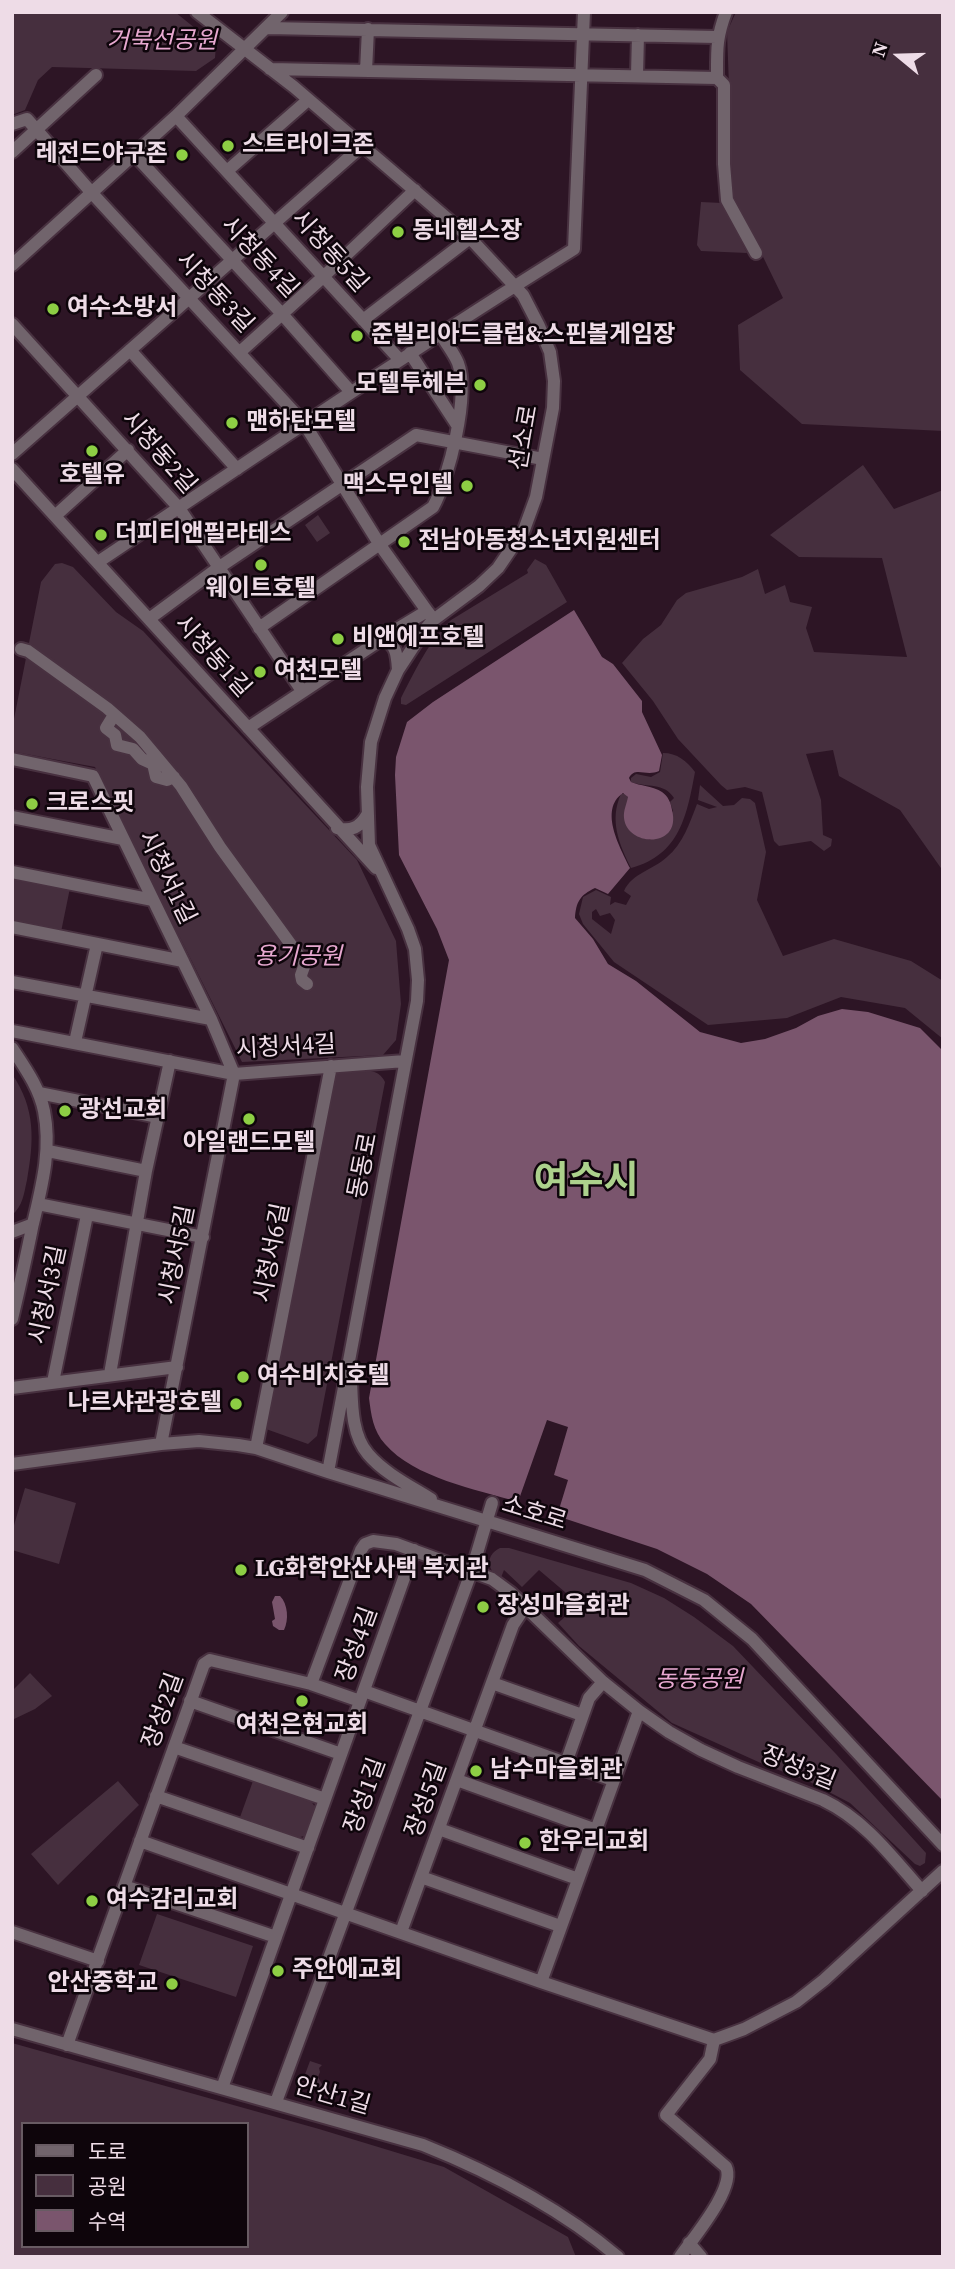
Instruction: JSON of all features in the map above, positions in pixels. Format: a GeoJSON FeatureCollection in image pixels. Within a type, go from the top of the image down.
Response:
{"type":"FeatureCollection","features":[{"type":"Feature","properties":{"kind":"street","name":"선소로"},"geometry":{"type":"LineString","coordinates":[[197,12],[308,100],[470,238],[523,295],[539,326],[551,362],[554,381],[553,408],[531,514],[513,548],[498,568],[479,586],[431,616],[398,670],[385,698],[371,742],[367,787],[369,845],[381,873]]}},
{"type":"Feature","properties":{"kind":"street"},"geometry":{"type":"LineString","coordinates":[[12,265],[176,116],[282,12]]}},
{"type":"Feature","properties":{"kind":"street"},"geometry":{"type":"LineString","coordinates":[[98,562],[304,423],[574,248],[584,12]]}},
{"type":"Feature","properties":{"kind":"street"},"geometry":{"type":"LineString","coordinates":[[717,78],[717,37],[726,12]]}},
{"type":"Feature","properties":{"kind":"street"},"geometry":{"type":"LineString","coordinates":[[268,27],[717,37]]}},
{"type":"Feature","properties":{"kind":"street"},"geometry":{"type":"LineString","coordinates":[[366,71],[368,29]]}},
{"type":"Feature","properties":{"kind":"street"},"geometry":{"type":"LineString","coordinates":[[636,75],[638,35]]}},
{"type":"Feature","properties":{"kind":"street"},"geometry":{"type":"LineString","coordinates":[[270,69],[717,78],[724,85],[727,200],[755,253]]}},
{"type":"Feature","properties":{"kind":"street"},"geometry":{"type":"LineString","coordinates":[[12,152],[96,75]]}},
{"type":"Feature","properties":{"kind":"street"},"geometry":{"type":"LineString","coordinates":[[228,171],[308,100]]}},
{"type":"Feature","properties":{"kind":"street","name":"시청동5길"},"geometry":{"type":"LineString","coordinates":[[176,116],[363,320],[405,357],[457,425]]}},
{"type":"Feature","properties":{"kind":"street"},"geometry":{"type":"LineString","coordinates":[[12,124],[27,119],[37,130]]}},
{"type":"Feature","properties":{"kind":"street","name":"시청동3길"},"geometry":{"type":"LineString","coordinates":[[37,130],[304,423],[380,545],[431,616]]}},
{"type":"Feature","properties":{"kind":"street"},"geometry":{"type":"LineString","coordinates":[[12,454],[362,146]]}},
{"type":"Feature","properties":{"kind":"street","name":"시청동4길"},"geometry":{"type":"LineString","coordinates":[[134,154],[351,392]]}},
{"type":"Feature","properties":{"kind":"street"},"geometry":{"type":"LineString","coordinates":[[240,352],[415,190]]}},
{"type":"Feature","properties":{"kind":"street"},"geometry":{"type":"LineString","coordinates":[[363,320],[470,238]]}},
{"type":"Feature","properties":{"kind":"street","name":"시청동2길"},"geometry":{"type":"LineString","coordinates":[[12,324],[179,508],[302,691]]}},
{"type":"Feature","properties":{"kind":"street"},"geometry":{"type":"LineString","coordinates":[[260,628],[433,507],[446,480],[457,425],[461,382],[458,364],[441,334]]}},
{"type":"Feature","properties":{"kind":"street"},"geometry":{"type":"LineString","coordinates":[[130,351],[237,469]]}},
{"type":"Feature","properties":{"kind":"street"},"geometry":{"type":"LineString","coordinates":[[149,619],[218,568],[416,435],[543,459]]}},
{"type":"Feature","properties":{"kind":"street"},"geometry":{"type":"LineString","coordinates":[[55,516],[128,450]]}},
{"type":"Feature","properties":{"kind":"street","name":"시청동1길"},"geometry":{"type":"LineString","coordinates":[[12,470],[381,873]]}},
{"type":"Feature","properties":{"kind":"street"},"geometry":{"type":"LineString","coordinates":[[248,728],[381,639],[431,616]]}},
{"type":"Feature","properties":{"kind":"street"},"geometry":{"type":"LineString","coordinates":[[381,639],[394,646],[398,670]]}},
{"type":"Feature","properties":{"kind":"street"},"geometry":{"type":"LineString","coordinates":[[21,649],[29,651],[140,737],[174,777],[220,847],[304,964],[301,975],[307,984]]}},
{"type":"Feature","properties":{"kind":"street"},"geometry":{"type":"LineString","coordinates":[[114,715],[106,728],[115,735],[117,745],[133,749],[142,759],[153,764],[156,777],[167,780],[174,777]]}},
{"type":"Feature","properties":{"kind":"street","name":"시청서1길"},"geometry":{"type":"LineString","coordinates":[[12,759],[93,776],[211,1019],[234,1074]]}},
{"type":"Feature","properties":{"kind":"street"},"geometry":{"type":"LineString","coordinates":[[337,828],[347,830],[358,827],[367,815]]}},
{"type":"Feature","properties":{"kind":"street"},"geometry":{"type":"LineString","coordinates":[[12,817],[123,839]]}},
{"type":"Feature","properties":{"kind":"street"},"geometry":{"type":"LineString","coordinates":[[12,872],[153,900]]}},
{"type":"Feature","properties":{"kind":"street","name":"동동로"},"geometry":{"type":"LineString","coordinates":[[328,1472],[417,1001],[415,949],[381,873]]}},
{"type":"Feature","properties":{"kind":"street"},"geometry":{"type":"LineString","coordinates":[[12,927],[183,961]]}},
{"type":"Feature","properties":{"kind":"street"},"geometry":{"type":"LineString","coordinates":[[75,1042],[97,944]]}},
{"type":"Feature","properties":{"kind":"street","name":"시청서4길"},"geometry":{"type":"LineString","coordinates":[[12,982],[211,1019]]}},
{"type":"Feature","properties":{"kind":"street","name":"시청서4길"},"geometry":{"type":"LineString","coordinates":[[12,1031],[234,1074],[405,1061]]}},
{"type":"Feature","properties":{"kind":"street"},"geometry":{"type":"LineString","coordinates":[[12,1048],[39,1093],[46,1120],[48,1151],[12,1319]]}},
{"type":"Feature","properties":{"kind":"street"},"geometry":{"type":"LineString","coordinates":[[110,1374],[146,1171],[170,1062]]}},
{"type":"Feature","properties":{"kind":"street","name":"시청서6길"},"geometry":{"type":"LineString","coordinates":[[256,1448],[331,1066]]}},
{"type":"Feature","properties":{"kind":"street","name":"시청서5길"},"geometry":{"type":"LineString","coordinates":[[161,1444],[234,1074]]}},
{"type":"Feature","properties":{"kind":"street"},"geometry":{"type":"LineString","coordinates":[[39,1093],[158,1116]]}},
{"type":"Feature","properties":{"kind":"street"},"geometry":{"type":"LineString","coordinates":[[48,1151],[146,1171]]}},
{"type":"Feature","properties":{"kind":"street"},"geometry":{"type":"LineString","coordinates":[[38,1205],[203,1237]]}},
{"type":"Feature","properties":{"kind":"street","name":"시청서3길"},"geometry":{"type":"LineString","coordinates":[[53,1382],[87,1215]]}},
{"type":"Feature","properties":{"kind":"street"},"geometry":{"type":"LineString","coordinates":[[12,1232],[33,1224]]}},
{"type":"Feature","properties":{"kind":"street"},"geometry":{"type":"LineString","coordinates":[[349,1359],[355,1427],[366,1453],[387,1471],[450,1510]]}},
{"type":"Feature","properties":{"kind":"street","name":"시청서3길"},"geometry":{"type":"LineString","coordinates":[[12,1388],[177,1367]]}},
{"type":"Feature","properties":{"kind":"street","name":"소호로"},"geometry":{"type":"LineString","coordinates":[[12,1464],[161,1444],[220,1442],[256,1448],[645,1570],[704,1600],[752,1639],[943,1845]]}},
{"type":"Feature","properties":{"kind":"street","name":"장성1길"},"geometry":{"type":"LineString","coordinates":[[276,2102],[472,1570],[492,1503]]}},
{"type":"Feature","properties":{"kind":"street"},"geometry":{"type":"LineString","coordinates":[[472,1570],[385,1542],[373,1541],[365,1544],[311,1684],[420,1711],[613,1780]]}},
{"type":"Feature","properties":{"kind":"street","name":"장성4길"},"geometry":{"type":"LineString","coordinates":[[222,2088],[414,1550]]}},
{"type":"Feature","properties":{"kind":"street","name":"장성3길"},"geometry":{"type":"LineString","coordinates":[[472,1570],[510,1593],[603,1682],[669,1732],[701,1750],[840,1809],[875,1837],[922,1891]]}},
{"type":"Feature","properties":{"kind":"street","name":"장성5길"},"geometry":{"type":"LineString","coordinates":[[401,1932],[513,1625],[525,1607]]}},
{"type":"Feature","properties":{"kind":"street","name":"장성2길"},"geometry":{"type":"LineString","coordinates":[[67,2045],[204,1664],[210,1660],[311,1684]]}},
{"type":"Feature","properties":{"kind":"street"},"geometry":{"type":"LineString","coordinates":[[566,1763],[589,1698],[603,1682]]}},
{"type":"Feature","properties":{"kind":"street"},"geometry":{"type":"LineString","coordinates":[[492,1683],[582,1715]]}},
{"type":"Feature","properties":{"kind":"street"},"geometry":{"type":"LineString","coordinates":[[190,1701],[341,1754]]}},
{"type":"Feature","properties":{"kind":"street"},"geometry":{"type":"LineString","coordinates":[[541,1982],[639,1711]]}},
{"type":"Feature","properties":{"kind":"street"},"geometry":{"type":"LineString","coordinates":[[174,1747],[325,1799]]}},
{"type":"Feature","properties":{"kind":"street"},"geometry":{"type":"LineString","coordinates":[[457,1780],[596,1830]]}},
{"type":"Feature","properties":{"kind":"street"},"geometry":{"type":"LineString","coordinates":[[156,1796],[307,1848]]}},
{"type":"Feature","properties":{"kind":"street"},"geometry":{"type":"LineString","coordinates":[[439,1829],[578,1879]]}},
{"type":"Feature","properties":{"kind":"street"},"geometry":{"type":"LineString","coordinates":[[140,1841],[714,2040],[754,2024],[796,2002],[824,1980],[943,1871]]}},
{"type":"Feature","properties":{"kind":"street"},"geometry":{"type":"LineString","coordinates":[[421,1877],[561,1926]]}},
{"type":"Feature","properties":{"kind":"street"},"geometry":{"type":"LineString","coordinates":[[124,1886],[276,1937]]}},
{"type":"Feature","properties":{"kind":"street"},"geometry":{"type":"LineString","coordinates":[[12,1932],[98,1961]]}},
{"type":"Feature","properties":{"kind":"street","name":"안산1길"},"geometry":{"type":"LineString","coordinates":[[12,2029],[423,2145],[472,2166],[542,2202],[618,2257]]}},
{"type":"Feature","properties":{"kind":"street"},"geometry":{"type":"LineString","coordinates":[[680,2257],[722,2194],[729,2173],[726,2166],[666,2115],[710,2059],[714,2040]]}},
{"type":"Feature","properties":{"kind":"street"},"geometry":{"type":"LineString","coordinates":[[689,2243],[701,2257]]}},
{"type":"Feature","properties":{"kind":"green space","name":"거북선공원"},"geometry":{"type":"Polygon","coordinates":[[[12,12],[175,12],[216,45],[215,58],[196,71],[52,67],[38,80],[25,110],[12,115],[12,12]]]}},
{"type":"Feature","properties":{"kind":"green space"},"geometry":{"type":"Polygon","coordinates":[[[736,12],[943,12],[943,431],[802,424],[740,370],[738,325],[783,298],[733,195],[727,32],[736,12]]]}},
{"type":"Feature","properties":{"kind":"green space"},"geometry":{"type":"Polygon","coordinates":[[[701,202],[722,203],[747,253],[701,251],[697,245],[701,202]]]}},
{"type":"Feature","properties":{"kind":"green space"},"geometry":{"type":"Polygon","coordinates":[[[863,465],[894,509],[943,490],[943,871],[900,810],[839,776],[833,750],[806,754],[821,800],[823,835],[832,839],[831,846],[824,851],[811,841],[779,846],[774,841],[762,792],[745,787],[727,790],[721,785],[678,739],[653,701],[622,663],[643,639],[661,625],[677,600],[686,593],[742,577],[758,569],[765,594],[785,585],[790,602],[812,607],[806,628],[814,652],[907,657],[882,558],[799,557],[770,535],[863,465]]]}},
{"type":"Feature","properties":{"kind":"green space"},"geometry":{"type":"Polygon","coordinates":[[[318,515],[330,533],[317,542],[305,525],[318,515]]]}},
{"type":"Feature","properties":{"kind":"green space"},"geometry":{"type":"Polygon","coordinates":[[[535,559],[546,565],[567,602],[406,705],[401,704],[401,698],[417,667],[451,620],[528,573],[527,570],[535,559]]]}},
{"type":"Feature","properties":{"kind":"green space","name":"용기공원"},"geometry":{"type":"Polygon","coordinates":[[[62,563],[73,567],[116,612],[143,631],[357,860],[396,941],[401,1004],[396,1040],[383,1055],[242,1062],[95,767],[15,752],[12,749],[12,729],[41,582],[55,564],[62,563]]]}},
{"type":"Feature","properties":{"kind":"green space"},"geometry":{"type":"Polygon","coordinates":[[[663,753],[681,758],[695,772],[689,803],[671,843],[661,854],[631,868],[617,832],[617,804],[621,794],[626,794],[629,799],[626,814],[628,826],[635,834],[650,840],[673,811],[670,802],[674,798],[655,786],[631,782],[631,778],[636,774],[651,777],[660,772],[663,753]]]}},
{"type":"Feature","properties":{"kind":"green space"},"geometry":{"type":"Polygon","coordinates":[[[700,785],[723,806],[734,805],[742,798],[755,803],[766,852],[757,900],[783,956],[834,939],[911,961],[943,981],[943,1039],[905,1008],[841,997],[787,1018],[708,1025],[614,962],[583,924],[579,914],[583,897],[596,890],[611,897],[610,905],[615,902],[626,905],[631,896],[624,891],[628,885],[673,852],[697,804],[709,809],[717,807],[698,800],[700,785]],[[596,909],[592,912],[592,919],[611,934],[615,920],[610,913],[600,916],[596,909]]]}},
{"type":"Feature","properties":{"kind":"green space"},"geometry":{"type":"Polygon","coordinates":[[[12,876],[70,888],[61,932],[12,922],[12,876]]]}},
{"type":"Feature","properties":{"kind":"green space"},"geometry":{"type":"Polygon","coordinates":[[[338,1071],[371,1071],[377,1073],[385,1082],[317,1436],[308,1444],[266,1429],[338,1071]]]}},
{"type":"Feature","properties":{"kind":"green space"},"geometry":{"type":"Polygon","coordinates":[[[12,1074],[20,1087],[29,1113],[32,1139],[24,1194],[19,1208],[12,1215],[12,1074]]]}},
{"type":"Feature","properties":{"kind":"green space"},"geometry":{"type":"Polygon","coordinates":[[[25,1488],[76,1503],[59,1564],[12,1550],[12,1532],[25,1488]]]}},
{"type":"Feature","properties":{"kind":"green space","name":"동동공원"},"geometry":{"type":"Polygon","coordinates":[[[500,1548],[509,1548],[631,1583],[664,1598],[694,1617],[733,1646],[836,1754],[926,1853],[925,1863],[920,1866],[915,1864],[850,1803],[810,1782],[672,1723],[579,1646],[558,1623],[576,1607],[572,1598],[539,1570],[522,1587],[504,1570],[500,1580],[496,1576],[490,1559],[500,1548]]]}},
{"type":"Feature","properties":{"kind":"green space"},"geometry":{"type":"Polygon","coordinates":[[[30,1673],[52,1696],[35,1709],[12,1720],[12,1691],[30,1673]]]}},
{"type":"Feature","properties":{"kind":"green space"},"geometry":{"type":"Polygon","coordinates":[[[118,1781],[139,1805],[58,1885],[31,1854],[118,1781]]]}},
{"type":"Feature","properties":{"kind":"green space"},"geometry":{"type":"Polygon","coordinates":[[[253,1781],[311,1801],[315,1807],[304,1836],[293,1839],[239,1820],[253,1781]]]}},
{"type":"Feature","properties":{"kind":"green space"},"geometry":{"type":"Polygon","coordinates":[[[157,1914],[253,1946],[236,1997],[139,1965],[157,1914]]]}},
{"type":"Feature","properties":{"kind":"green space"},"geometry":{"type":"Polygon","coordinates":[[[12,2043],[444,2167],[568,2237],[576,2257],[12,2257],[12,2043]]]}},
{"type":"Feature","properties":{"kind":"green space"},"geometry":{"type":"Polygon","coordinates":[[[310,2061],[322,2065],[318,2077],[323,2086],[322,2091],[308,2086],[304,2077],[310,2061]]]}},
{"type":"Feature","properties":{"kind":"water"},"geometry":{"type":"Polygon","coordinates":[[[574,610],[602,657],[613,664],[642,701],[642,712],[662,755],[659,771],[638,772],[631,774],[629,778],[631,782],[662,792],[669,800],[672,810],[673,823],[669,832],[653,840],[634,834],[627,828],[624,815],[628,797],[623,793],[612,809],[614,830],[630,868],[608,894],[595,888],[582,896],[575,918],[593,939],[608,964],[636,981],[700,1032],[741,1043],[765,1039],[796,1028],[818,1016],[842,1009],[868,1012],[920,1028],[943,1051],[943,1801],[751,1604],[707,1574],[657,1549],[557,1516],[568,1480],[554,1475],[568,1427],[547,1420],[518,1502],[447,1481],[412,1466],[385,1444],[373,1422],[369,1398],[449,960],[437,929],[399,855],[396,757],[407,722],[433,702],[574,610]]]}},
{"type":"Feature","properties":{"kind":"water"},"geometry":{"type":"Polygon","coordinates":[[[275,1596],[283,1599],[286,1608],[287,1622],[284,1630],[273,1626],[272,1621],[275,1619],[272,1602],[275,1596]]]}},
{"type":"Feature","properties":{"kind":"place","name":"스트라이크존"},"geometry":{"type":"Point","coordinates":[228,146]}},
{"type":"Feature","properties":{"kind":"place","name":"레전드야구존"},"geometry":{"type":"Point","coordinates":[182,155]}},
{"type":"Feature","properties":{"kind":"place","name":"동네헬스장"},"geometry":{"type":"Point","coordinates":[398,232]}},
{"type":"Feature","properties":{"kind":"place","name":"여수소방서"},"geometry":{"type":"Point","coordinates":[53,309]}},
{"type":"Feature","properties":{"kind":"place","name":"준빌리아드클럽&스핀볼게임장"},"geometry":{"type":"Point","coordinates":[357,336]}},
{"type":"Feature","properties":{"kind":"place","name":"모텔투헤븐"},"geometry":{"type":"Point","coordinates":[480,385]}},
{"type":"Feature","properties":{"kind":"place","name":"맨하탄모텔"},"geometry":{"type":"Point","coordinates":[232,423]}},
{"type":"Feature","properties":{"kind":"place","name":"호텔유"},"geometry":{"type":"Point","coordinates":[92,451]}},
{"type":"Feature","properties":{"kind":"place","name":"맥스무인텔"},"geometry":{"type":"Point","coordinates":[467,486]}},
{"type":"Feature","properties":{"kind":"place","name":"더피티앤필라테스"},"geometry":{"type":"Point","coordinates":[101,535]}},
{"type":"Feature","properties":{"kind":"place","name":"전남아동청소년지원센터"},"geometry":{"type":"Point","coordinates":[404,542]}},
{"type":"Feature","properties":{"kind":"place","name":"웨이트호텔"},"geometry":{"type":"Point","coordinates":[261,565]}},
{"type":"Feature","properties":{"kind":"place","name":"비앤에프호텔"},"geometry":{"type":"Point","coordinates":[338,639]}},
{"type":"Feature","properties":{"kind":"place","name":"여천모텔"},"geometry":{"type":"Point","coordinates":[260,672]}},
{"type":"Feature","properties":{"kind":"place","name":"크로스핏"},"geometry":{"type":"Point","coordinates":[32,804]}},
{"type":"Feature","properties":{"kind":"place","name":"광선교회"},"geometry":{"type":"Point","coordinates":[65,1111]}},
{"type":"Feature","properties":{"kind":"place","name":"아일랜드모텔"},"geometry":{"type":"Point","coordinates":[249,1119]}},
{"type":"Feature","properties":{"kind":"place","name":"여수비치호텔"},"geometry":{"type":"Point","coordinates":[243,1377]}},
{"type":"Feature","properties":{"kind":"place","name":"나르샤관광호텔"},"geometry":{"type":"Point","coordinates":[236,1404]}},
{"type":"Feature","properties":{"kind":"place","name":"LG화학안산사택 복지관"},"geometry":{"type":"Point","coordinates":[241,1570]}},
{"type":"Feature","properties":{"kind":"place","name":"장성마을회관"},"geometry":{"type":"Point","coordinates":[483,1607]}},
{"type":"Feature","properties":{"kind":"place","name":"여천은현교회"},"geometry":{"type":"Point","coordinates":[302,1701]}},
{"type":"Feature","properties":{"kind":"place","name":"남수마을회관"},"geometry":{"type":"Point","coordinates":[476,1771]}},
{"type":"Feature","properties":{"kind":"place","name":"한우리교회"},"geometry":{"type":"Point","coordinates":[525,1843]}},
{"type":"Feature","properties":{"kind":"place","name":"여수감리교회"},"geometry":{"type":"Point","coordinates":[92,1901]}},
{"type":"Feature","properties":{"kind":"place","name":"주안에교회"},"geometry":{"type":"Point","coordinates":[278,1971]}},
{"type":"Feature","properties":{"kind":"place","name":"안산중학교"},"geometry":{"type":"Point","coordinates":[172,1984]}},
{"type":"Feature","properties":{"kind":"district","name":"여수시"},"geometry":{"type":"Point","coordinates":[586,1183]}}]}
